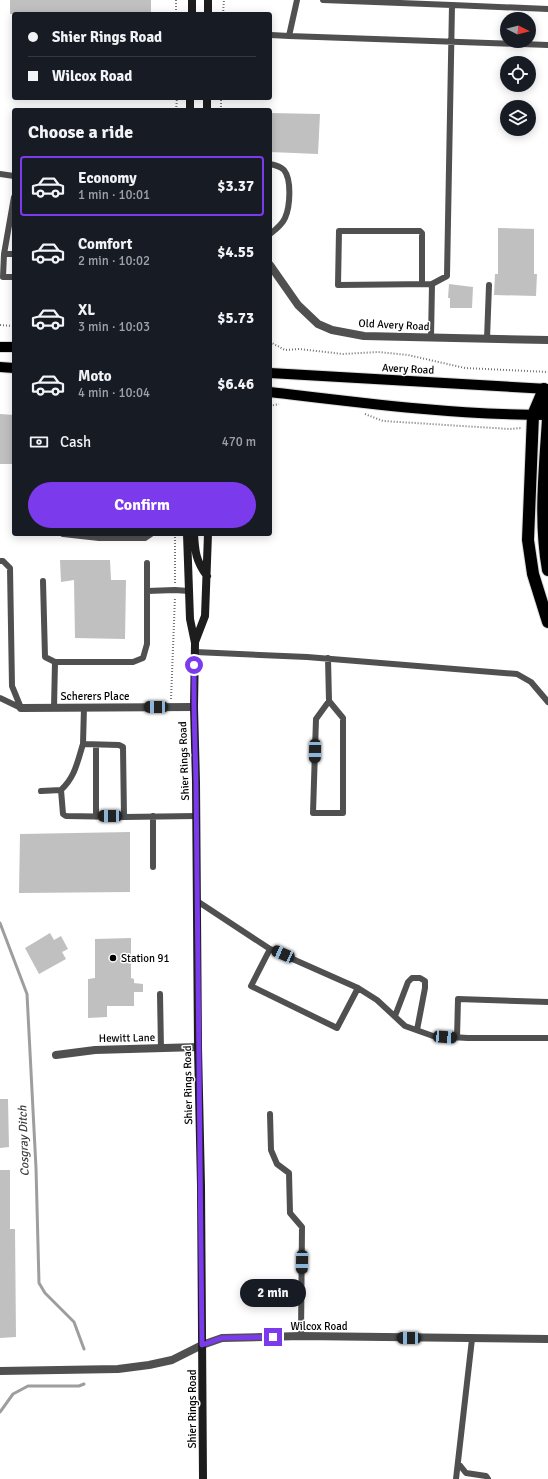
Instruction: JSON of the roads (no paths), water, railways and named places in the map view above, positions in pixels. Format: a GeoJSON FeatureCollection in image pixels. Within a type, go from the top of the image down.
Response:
{"type":"FeatureCollection","features":[{"type":"Feature","properties":{"kind":"highway"},"geometry":{"type":"LineString","coordinates":[[546,389],[548,415]]}},
{"type":"Feature","properties":{"kind":"highway"},"geometry":{"type":"LineString","coordinates":[[546,389],[533,415],[528,540],[533,574],[548,622]]}},
{"type":"Feature","properties":{"kind":"highway"},"geometry":{"type":"LineString","coordinates":[[548,419],[543,538],[548,570]]}},
{"type":"Feature","properties":{"kind":"main road"},"geometry":{"type":"LineString","coordinates":[[192,0],[192,12]]}},
{"type":"Feature","properties":{"kind":"main road"},"geometry":{"type":"LineString","coordinates":[[208,0],[208,12]]}},
{"type":"Feature","properties":{"kind":"main road"},"geometry":{"type":"LineString","coordinates":[[0,346],[12,347]]}},
{"type":"Feature","properties":{"kind":"main road"},"geometry":{"type":"LineString","coordinates":[[0,367],[12,368]]}},
{"type":"Feature","properties":{"kind":"main road","name":"Avery Road"},"geometry":{"type":"LineString","coordinates":[[272,373],[546,389]]}},
{"type":"Feature","properties":{"kind":"main road"},"geometry":{"type":"LineString","coordinates":[[272,392],[374,404],[492,414],[548,415]]}},
{"type":"Feature","properties":{"kind":"main road","name":"Shier Rings Road"},"geometry":{"type":"LineString","coordinates":[[187,536],[190,618],[195,643],[194,707],[201,1186],[203,1479]]}},
{"type":"Feature","properties":{"kind":"main road"},"geometry":{"type":"LineString","coordinates":[[194,536],[195,554],[200,566],[207,576]]}},
{"type":"Feature","properties":{"kind":"main road","name":"Shier Rings Road"},"geometry":{"type":"LineString","coordinates":[[195,643],[205,616],[208,536]]}},
{"type":"Feature","properties":{"kind":"street","name":"Old Avery Road"},"geometry":{"type":"LineString","coordinates":[[272,268],[298,305],[318,324],[332,330],[364,336],[548,340]]}},
{"type":"Feature","properties":{"kind":"street","name":"Scherers Place"},"geometry":{"type":"LineString","coordinates":[[21,708],[194,707]]}},
{"type":"Feature","properties":{"kind":"street","name":"Hewitt Lane"},"geometry":{"type":"LineString","coordinates":[[56,1055],[95,1050],[198,1047]]}},
{"type":"Feature","properties":{"kind":"street","name":"Wilcox Road"},"geometry":{"type":"LineString","coordinates":[[0,1371],[30,1372],[118,1369],[142,1366],[172,1360],[202,1345],[222,1338],[301,1336],[548,1340]]}},
{"type":"Feature","properties":{"kind":"lane"},"geometry":{"type":"LineString","coordinates":[[289,36],[297,0]]}},
{"type":"Feature","properties":{"kind":"lane"},"geometry":{"type":"LineString","coordinates":[[323,0],[548,9]]}},
{"type":"Feature","properties":{"kind":"lane"},"geometry":{"type":"LineString","coordinates":[[422,284],[422,232],[339,231],[338,285],[432,284],[447,276],[452,5]]}},
{"type":"Feature","properties":{"kind":"lane"},"geometry":{"type":"LineString","coordinates":[[272,35],[548,45]]}},
{"type":"Feature","properties":{"kind":"lane"},"geometry":{"type":"LineString","coordinates":[[272,164],[277,165],[283,169],[287,175],[289,198],[285,219],[272,232]]}},
{"type":"Feature","properties":{"kind":"lane"},"geometry":{"type":"LineString","coordinates":[[0,174],[12,176]]}},
{"type":"Feature","properties":{"kind":"lane"},"geometry":{"type":"LineString","coordinates":[[2,277],[4,254],[11,232],[12,217]]}},
{"type":"Feature","properties":{"kind":"lane"},"geometry":{"type":"LineString","coordinates":[[4,254],[12,254]]}},
{"type":"Feature","properties":{"kind":"lane"},"geometry":{"type":"LineString","coordinates":[[431,338],[432,284]]}},
{"type":"Feature","properties":{"kind":"lane"},"geometry":{"type":"LineString","coordinates":[[488,339],[489,285]]}},
{"type":"Feature","properties":{"kind":"lane"},"geometry":{"type":"LineString","coordinates":[[108,536],[145,538],[148,536]]}},
{"type":"Feature","properties":{"kind":"lane"},"geometry":{"type":"LineString","coordinates":[[0,561],[10,568],[12,686],[21,708]]}},
{"type":"Feature","properties":{"kind":"lane"},"geometry":{"type":"LineString","coordinates":[[43,581],[45,657],[55,662],[133,662],[143,658],[147,644],[147,563]]}},
{"type":"Feature","properties":{"kind":"lane"},"geometry":{"type":"LineString","coordinates":[[147,591],[189,591]]}},
{"type":"Feature","properties":{"kind":"lane"},"geometry":{"type":"LineString","coordinates":[[195,652],[328,658],[517,674],[531,682],[548,702]]}},
{"type":"Feature","properties":{"kind":"lane"},"geometry":{"type":"LineString","coordinates":[[328,658],[328,701],[316,719],[313,813],[343,813],[343,718],[328,701]]}},
{"type":"Feature","properties":{"kind":"lane"},"geometry":{"type":"LineString","coordinates":[[54,708],[55,662]]}},
{"type":"Feature","properties":{"kind":"lane"},"geometry":{"type":"LineString","coordinates":[[0,698],[21,708]]}},
{"type":"Feature","properties":{"kind":"lane"},"geometry":{"type":"LineString","coordinates":[[41,791],[61,790],[70,782],[83,744],[84,707]]}},
{"type":"Feature","properties":{"kind":"lane"},"geometry":{"type":"LineString","coordinates":[[83,744],[119,745],[123,747],[124,816]]}},
{"type":"Feature","properties":{"kind":"lane"},"geometry":{"type":"LineString","coordinates":[[96,744],[96,816]]}},
{"type":"Feature","properties":{"kind":"lane"},"geometry":{"type":"LineString","coordinates":[[61,790],[63,814],[66,816],[196,816]]}},
{"type":"Feature","properties":{"kind":"lane"},"geometry":{"type":"LineString","coordinates":[[153,816],[153,867]]}},
{"type":"Feature","properties":{"kind":"lane"},"geometry":{"type":"LineString","coordinates":[[197,901],[270,949],[358,988],[377,1000],[405,1026],[433,1036],[457,1038],[548,1038]]}},
{"type":"Feature","properties":{"kind":"lane"},"geometry":{"type":"LineString","coordinates":[[270,949],[251,986],[337,1028],[358,988]]}},
{"type":"Feature","properties":{"kind":"lane"},"geometry":{"type":"LineString","coordinates":[[395,1016],[408,982],[412,978],[420,978],[425,981],[417,1030]]}},
{"type":"Feature","properties":{"kind":"lane"},"geometry":{"type":"LineString","coordinates":[[160,994],[161,1049]]}},
{"type":"Feature","properties":{"kind":"lane"},"geometry":{"type":"LineString","coordinates":[[457,1038],[458,1000],[548,1002]]}},
{"type":"Feature","properties":{"kind":"lane"},"geometry":{"type":"LineString","coordinates":[[270,1114],[271,1150],[277,1164],[290,1173],[290,1213],[302,1227],[301,1336]]}},
{"type":"Feature","properties":{"kind":"lane"},"geometry":{"type":"LineString","coordinates":[[273,1298],[302,1297]]}},
{"type":"Feature","properties":{"kind":"lane"},"geometry":{"type":"LineString","coordinates":[[456,1479],[472,1338]]}},
{"type":"Feature","properties":{"kind":"lane"},"geometry":{"type":"LineString","coordinates":[[458,1463],[466,1473],[486,1476],[488,1479]]}},
{"type":"Feature","properties":{"kind":"waterway","name":"Cosgray Ditch"},"geometry":{"type":"LineString","coordinates":[[0,923],[27,994],[36,1168],[39,1283],[45,1293],[74,1322],[84,1349]]}},
{"type":"Feature","properties":{"kind":"waterway","name":"Cosgray Ditch"},"geometry":{"type":"LineString","coordinates":[[0,1412],[13,1394],[28,1386],[79,1386],[84,1384]]}},
{"type":"Feature","properties":{"kind":"place","name":"Station 91"},"geometry":{"type":"Point","coordinates":[113,958]}}]}
